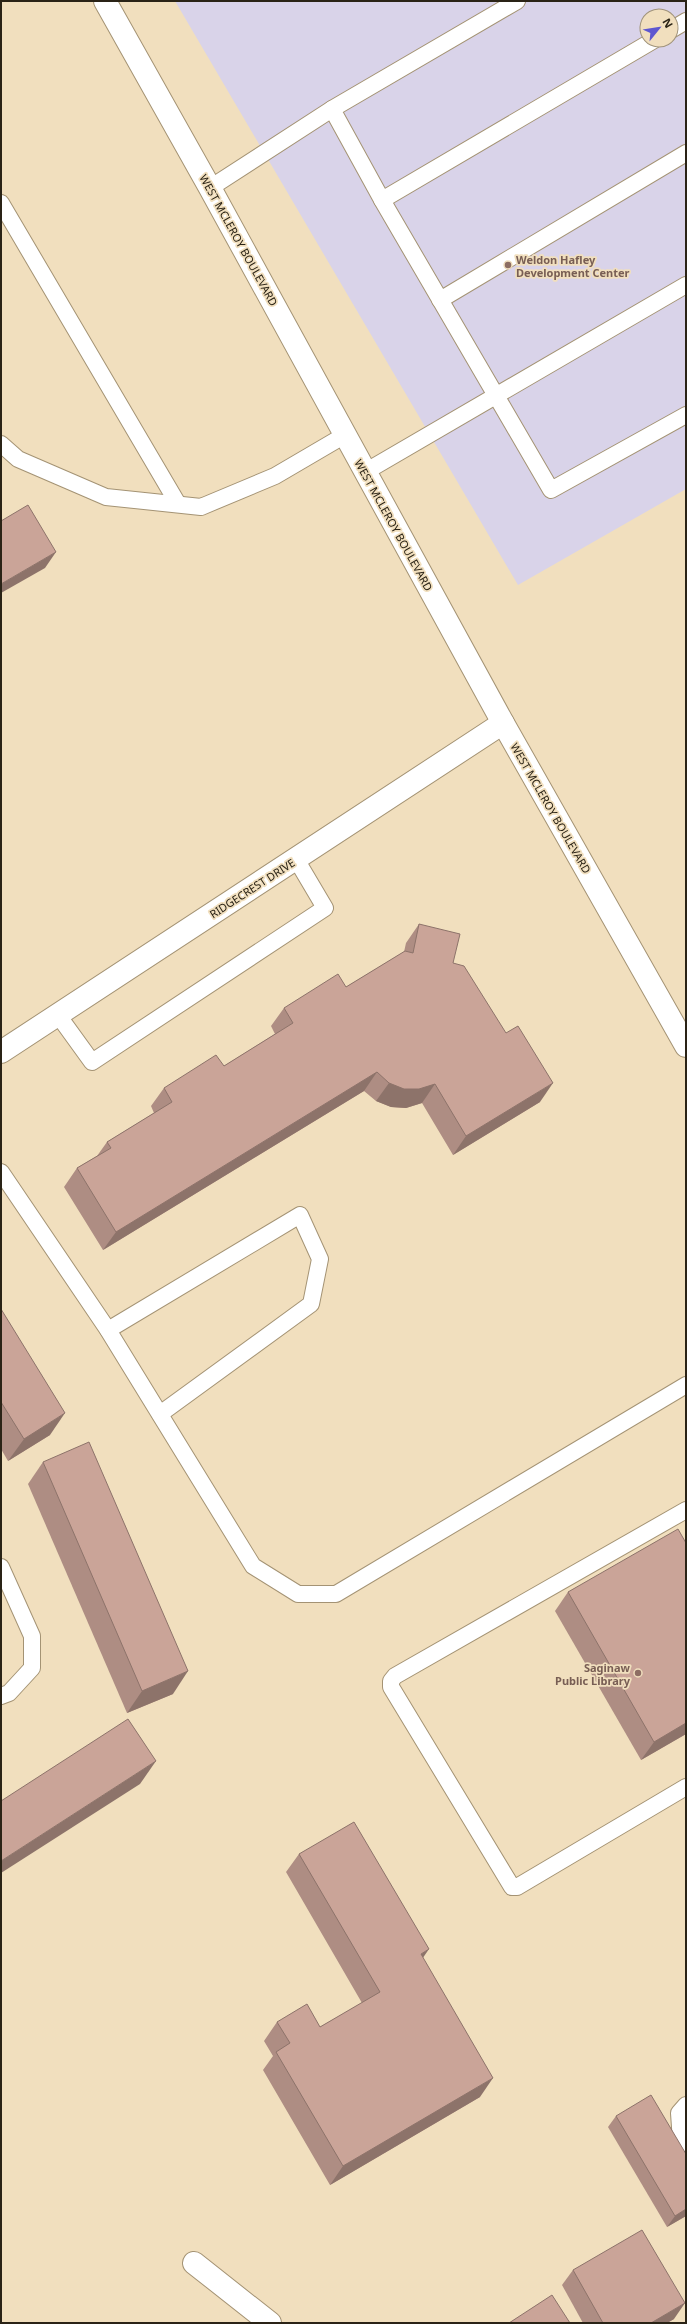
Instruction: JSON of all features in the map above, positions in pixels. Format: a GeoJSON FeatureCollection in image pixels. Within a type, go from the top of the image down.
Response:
{"type":"FeatureCollection","features":[{"type":"Feature","properties":{"kind":"main road","name":"WEST MCLEROY BOULEVARD"},"geometry":{"type":"LineString","coordinates":[[105,1],[210,188],[503,723],[686,1046]]}},
{"type":"Feature","properties":{"kind":"main road","name":"RIDGECREST DRIVE"},"geometry":{"type":"LineString","coordinates":[[1,1052],[503,723]]}},
{"type":"Feature","properties":{"kind":"main road"},"geometry":{"type":"LineString","coordinates":[[194,2264],[270,2323]]}},
{"type":"Feature","properties":{"kind":"lane"},"geometry":{"type":"LineString","coordinates":[[210,188],[332,109],[516,1]]}},
{"type":"Feature","properties":{"kind":"lane"},"geometry":{"type":"LineString","coordinates":[[382,200],[640,48]]}},
{"type":"Feature","properties":{"kind":"lane"},"geometry":{"type":"LineString","coordinates":[[332,109],[382,200],[552,490],[686,415]]}},
{"type":"Feature","properties":{"kind":"lane"},"geometry":{"type":"LineString","coordinates":[[440,300],[686,153]]}},
{"type":"Feature","properties":{"kind":"lane"},"geometry":{"type":"LineString","coordinates":[[1,203],[178,504]]}},
{"type":"Feature","properties":{"kind":"lane"},"geometry":{"type":"LineString","coordinates":[[365,472],[497,397],[686,285]]}},
{"type":"Feature","properties":{"kind":"lane"},"geometry":{"type":"LineString","coordinates":[[1,444],[18,459],[106,497],[202,507],[268,479],[345,435]]}},
{"type":"Feature","properties":{"kind":"lane"},"geometry":{"type":"LineString","coordinates":[[58,1015],[92,1062],[325,908],[296,859]]}},
{"type":"Feature","properties":{"kind":"lane"},"geometry":{"type":"LineString","coordinates":[[1,1172],[108,1330],[253,1566],[298,1594],[336,1594],[686,1386]]}},
{"type":"Feature","properties":{"kind":"lane"},"geometry":{"type":"LineString","coordinates":[[108,1330],[300,1215],[320,1259],[311,1304],[160,1414]]}},
{"type":"Feature","properties":{"kind":"lane"},"geometry":{"type":"LineString","coordinates":[[686,1510],[395,1676],[391,1681],[391,1687],[512,1887],[517,1887],[686,1787]]}},
{"type":"Feature","properties":{"kind":"lane"},"geometry":{"type":"LineString","coordinates":[[1,1567],[32,1636],[32,1668],[10,1693],[1,1696]]}},
{"type":"Feature","properties":{"kind":"lane"},"geometry":{"type":"LineString","coordinates":[[686,2105],[679,2113],[681,2141],[686,2149]]}},
{"type":"Feature","properties":{"kind":"shaded area","name":"Weldon Hafley Development Center"},"geometry":{"type":"Polygon","coordinates":[[[175,1],[686,1],[686,489],[518,585],[175,1]]]}},
{"type":"Feature","properties":{"kind":"building"},"geometry":{"type":"Polygon","coordinates":[[[28,505],[56,552],[1,584],[1,521],[28,505]]]}},
{"type":"Feature","properties":{"kind":"building"},"geometry":{"type":"Polygon","coordinates":[[[419,924],[460,934],[453,963],[464,966],[506,1033],[518,1026],[553,1083],[466,1136],[435,1084],[419,1089],[404,1089],[389,1083],[377,1072],[116,1232],[77,1168],[111,1148],[107,1142],[172,1102],[164,1088],[216,1055],[224,1066],[293,1023],[284,1008],[338,974],[346,987],[405,951],[413,953],[419,924]]]}},
{"type":"Feature","properties":{"kind":"building"},"geometry":{"type":"Polygon","coordinates":[[[1,1309],[65,1413],[24,1439],[1,1402],[1,1309]]]}},
{"type":"Feature","properties":{"kind":"building"},"geometry":{"type":"Polygon","coordinates":[[[89,1442],[188,1671],[142,1691],[43,1462],[89,1442]]]}},
{"type":"Feature","properties":{"kind":"building","name":"Saginaw Public Library"},"geometry":{"type":"Polygon","coordinates":[[[678,1529],[686,1543],[686,1723],[654,1742],[568,1592],[678,1529]]]}},
{"type":"Feature","properties":{"kind":"building"},"geometry":{"type":"Polygon","coordinates":[[[128,1719],[156,1761],[1,1861],[1,1801],[128,1719]]]}},
{"type":"Feature","properties":{"kind":"building"},"geometry":{"type":"Polygon","coordinates":[[[354,1822],[429,1949],[421,1954],[493,2078],[343,2166],[276,2052],[290,2043],[277,2022],[307,2004],[320,2027],[380,1992],[299,1854],[354,1822]]]}},
{"type":"Feature","properties":{"kind":"building"},"geometry":{"type":"Polygon","coordinates":[[[651,2095],[686,2154],[686,2209],[675,2216],[616,2116],[651,2095]]]}},
{"type":"Feature","properties":{"kind":"building"},"geometry":{"type":"Polygon","coordinates":[[[642,2230],[685,2303],[651,2323],[603,2323],[573,2270],[642,2230]]]}},
{"type":"Feature","properties":{"kind":"building"},"geometry":{"type":"Polygon","coordinates":[[[552,2295],[570,2323],[509,2323],[552,2295]]]}},
{"type":"Feature","properties":{"kind":"place","name":"Weldon Hafley Development Center"},"geometry":{"type":"Point","coordinates":[508,265]}},
{"type":"Feature","properties":{"kind":"place","name":"Saginaw Public Library"},"geometry":{"type":"Point","coordinates":[638,1673]}}]}
